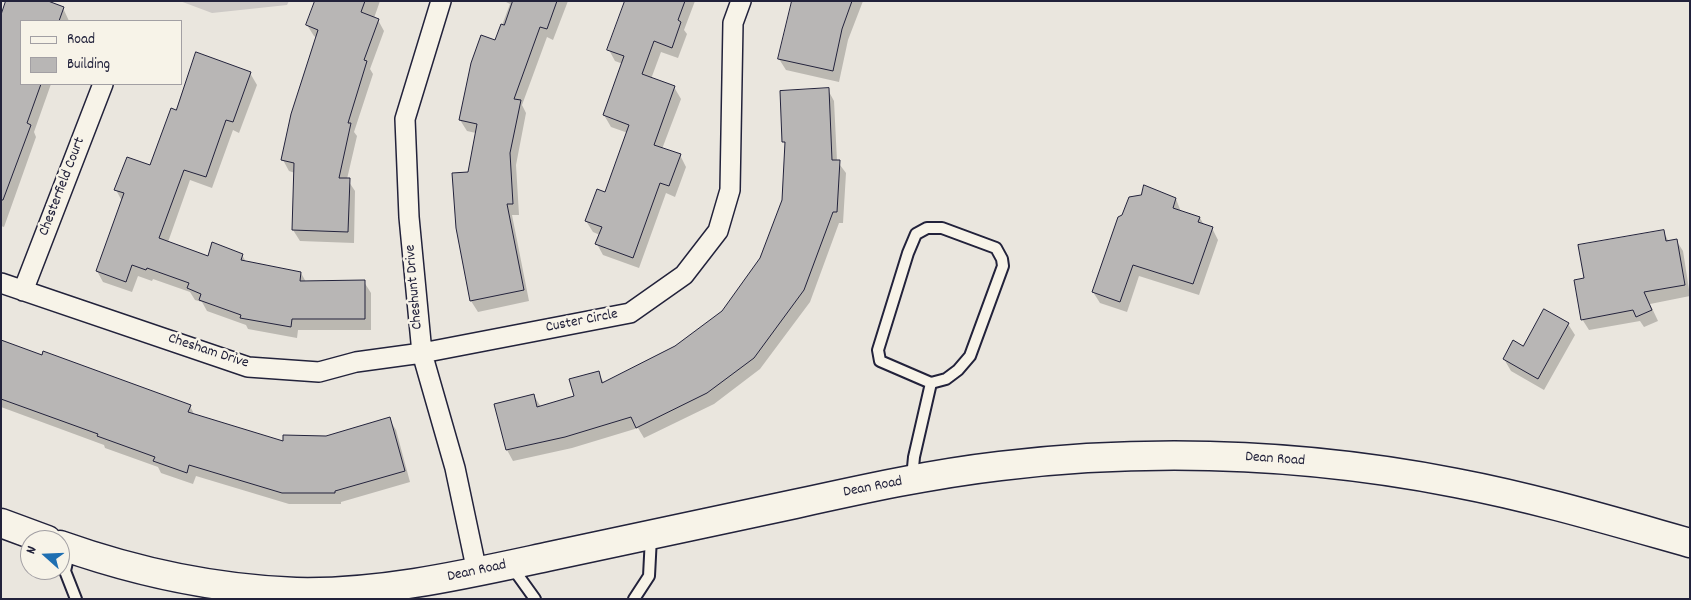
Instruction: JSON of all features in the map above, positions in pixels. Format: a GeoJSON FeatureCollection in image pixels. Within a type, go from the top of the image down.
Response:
{"type":"FeatureCollection","features":[{"type":"Feature","properties":{"kind":"main road","name":"Dean Road"},"geometry":{"type":"LineString","coordinates":[[70,548],[129,567],[227,587],[294,592],[367,589],[477,572],[912,480],[1020,463],[1130,456],[1245,458],[1390,472],[1463,484],[1571,510],[1690,544]]}},
{"type":"Feature","properties":{"kind":"main road","name":"Dean Road"},"geometry":{"type":"LineString","coordinates":[[1,523],[20,530]]}},
{"type":"Feature","properties":{"kind":"street","name":"Cheshunt Drive"},"geometry":{"type":"LineString","coordinates":[[441,1],[404,119],[409,217],[422,353],[456,468],[477,572]]}},
{"type":"Feature","properties":{"kind":"street","name":"Custer Circle"},"geometry":{"type":"LineString","coordinates":[[422,353],[630,313],[684,275],[718,231],[730,190],[733,22],[741,1]]}},
{"type":"Feature","properties":{"kind":"street","name":"Chesterfield Court"},"geometry":{"type":"LineString","coordinates":[[23,291],[103,85]]}},
{"type":"Feature","properties":{"kind":"street","name":"Chesham Drive"},"geometry":{"type":"LineString","coordinates":[[1,283],[248,367],[319,372],[356,362],[422,353]]}},
{"type":"Feature","properties":{"kind":"lane"},"geometry":{"type":"LineString","coordinates":[[927,228],[942,228],[996,248],[1002,259],[1003,266],[970,356],[958,370],[946,379],[931,383],[880,361],[878,350],[916,234],[927,228]]}},
{"type":"Feature","properties":{"kind":"lane"},"geometry":{"type":"LineString","coordinates":[[912,480],[914,457],[931,383]]}},
{"type":"Feature","properties":{"kind":"lane"},"geometry":{"type":"LineString","coordinates":[[634,599],[649,576],[651,535]]}},
{"type":"Feature","properties":{"kind":"lane"},"geometry":{"type":"LineString","coordinates":[[510,564],[535,599]]}},
{"type":"Feature","properties":{"kind":"lane"},"geometry":{"type":"LineString","coordinates":[[68,580],[76,599]]}},
{"type":"Feature","properties":{"kind":"shaded area"},"geometry":{"type":"Polygon","coordinates":[[[180,1],[289,1],[287,5],[212,13],[180,1]]]}},
{"type":"Feature","properties":{"kind":"building"},"geometry":{"type":"Polygon","coordinates":[[[6,1],[48,1],[64,7],[59,20],[20,20],[20,85],[41,85],[27,123],[31,125],[3,200],[1,200],[1,15],[6,1]]]}},
{"type":"Feature","properties":{"kind":"building"},"geometry":{"type":"Polygon","coordinates":[[[315,1],[365,1],[361,12],[379,19],[364,60],[367,61],[348,123],[351,123],[339,178],[350,178],[348,232],[292,230],[294,163],[281,160],[291,114],[318,30],[306,25],[315,1]]]}},
{"type":"Feature","properties":{"kind":"building"},"geometry":{"type":"Polygon","coordinates":[[[513,1],[557,1],[547,29],[540,27],[514,99],[521,100],[510,153],[513,204],[507,204],[524,290],[470,301],[456,228],[452,173],[468,172],[477,124],[459,120],[471,63],[481,35],[495,40],[501,24],[504,25],[513,1]]]}},
{"type":"Feature","properties":{"kind":"building"},"geometry":{"type":"Polygon","coordinates":[[[625,1],[685,1],[678,20],[681,22],[672,48],[654,41],[642,74],[675,86],[654,145],[681,154],[669,186],[660,183],[633,258],[595,244],[602,227],[585,221],[597,189],[605,192],[629,125],[603,115],[624,56],[607,50],[625,1]]]}},
{"type":"Feature","properties":{"kind":"building"},"geometry":{"type":"Polygon","coordinates":[[[792,1],[852,1],[842,29],[833,71],[778,59],[792,1]]]}},
{"type":"Feature","properties":{"kind":"building"},"geometry":{"type":"Polygon","coordinates":[[[196,52],[251,72],[233,122],[226,120],[206,177],[184,170],[159,238],[208,256],[212,242],[243,254],[241,260],[301,272],[300,281],[365,280],[365,319],[292,319],[291,327],[240,318],[241,315],[199,300],[201,294],[187,288],[189,283],[147,268],[146,270],[132,265],[126,282],[96,271],[124,193],[114,190],[127,157],[150,165],[171,108],[176,110],[196,52]]]}},
{"type":"Feature","properties":{"kind":"building"},"geometry":{"type":"Polygon","coordinates":[[[829,88],[832,160],[840,160],[837,212],[833,212],[804,290],[754,358],[707,393],[636,428],[631,417],[565,437],[506,450],[494,404],[534,394],[537,407],[574,396],[569,379],[599,371],[602,383],[675,346],[722,311],[760,258],[782,200],[785,142],[782,142],[780,91],[829,88]]]}},
{"type":"Feature","properties":{"kind":"building"},"geometry":{"type":"Polygon","coordinates":[[[1144,185],[1176,198],[1173,208],[1200,217],[1198,222],[1213,227],[1193,284],[1133,265],[1120,302],[1092,292],[1118,217],[1122,215],[1129,197],[1141,195],[1144,185]]]}},
{"type":"Feature","properties":{"kind":"building"},"geometry":{"type":"Polygon","coordinates":[[[1664,230],[1666,241],[1677,239],[1685,285],[1644,292],[1652,310],[1636,317],[1633,310],[1581,320],[1574,280],[1584,278],[1578,245],[1664,230]]]}},
{"type":"Feature","properties":{"kind":"building"},"geometry":{"type":"Polygon","coordinates":[[[1544,309],[1569,323],[1538,379],[1503,359],[1513,340],[1523,346],[1544,309]]]}},
{"type":"Feature","properties":{"kind":"building"},"geometry":{"type":"Polygon","coordinates":[[[1,340],[42,355],[43,351],[191,405],[188,412],[283,441],[283,435],[326,436],[390,417],[405,471],[335,491],[335,493],[282,493],[189,465],[187,473],[153,461],[155,457],[97,436],[98,434],[1,399],[1,340]]]}}]}
